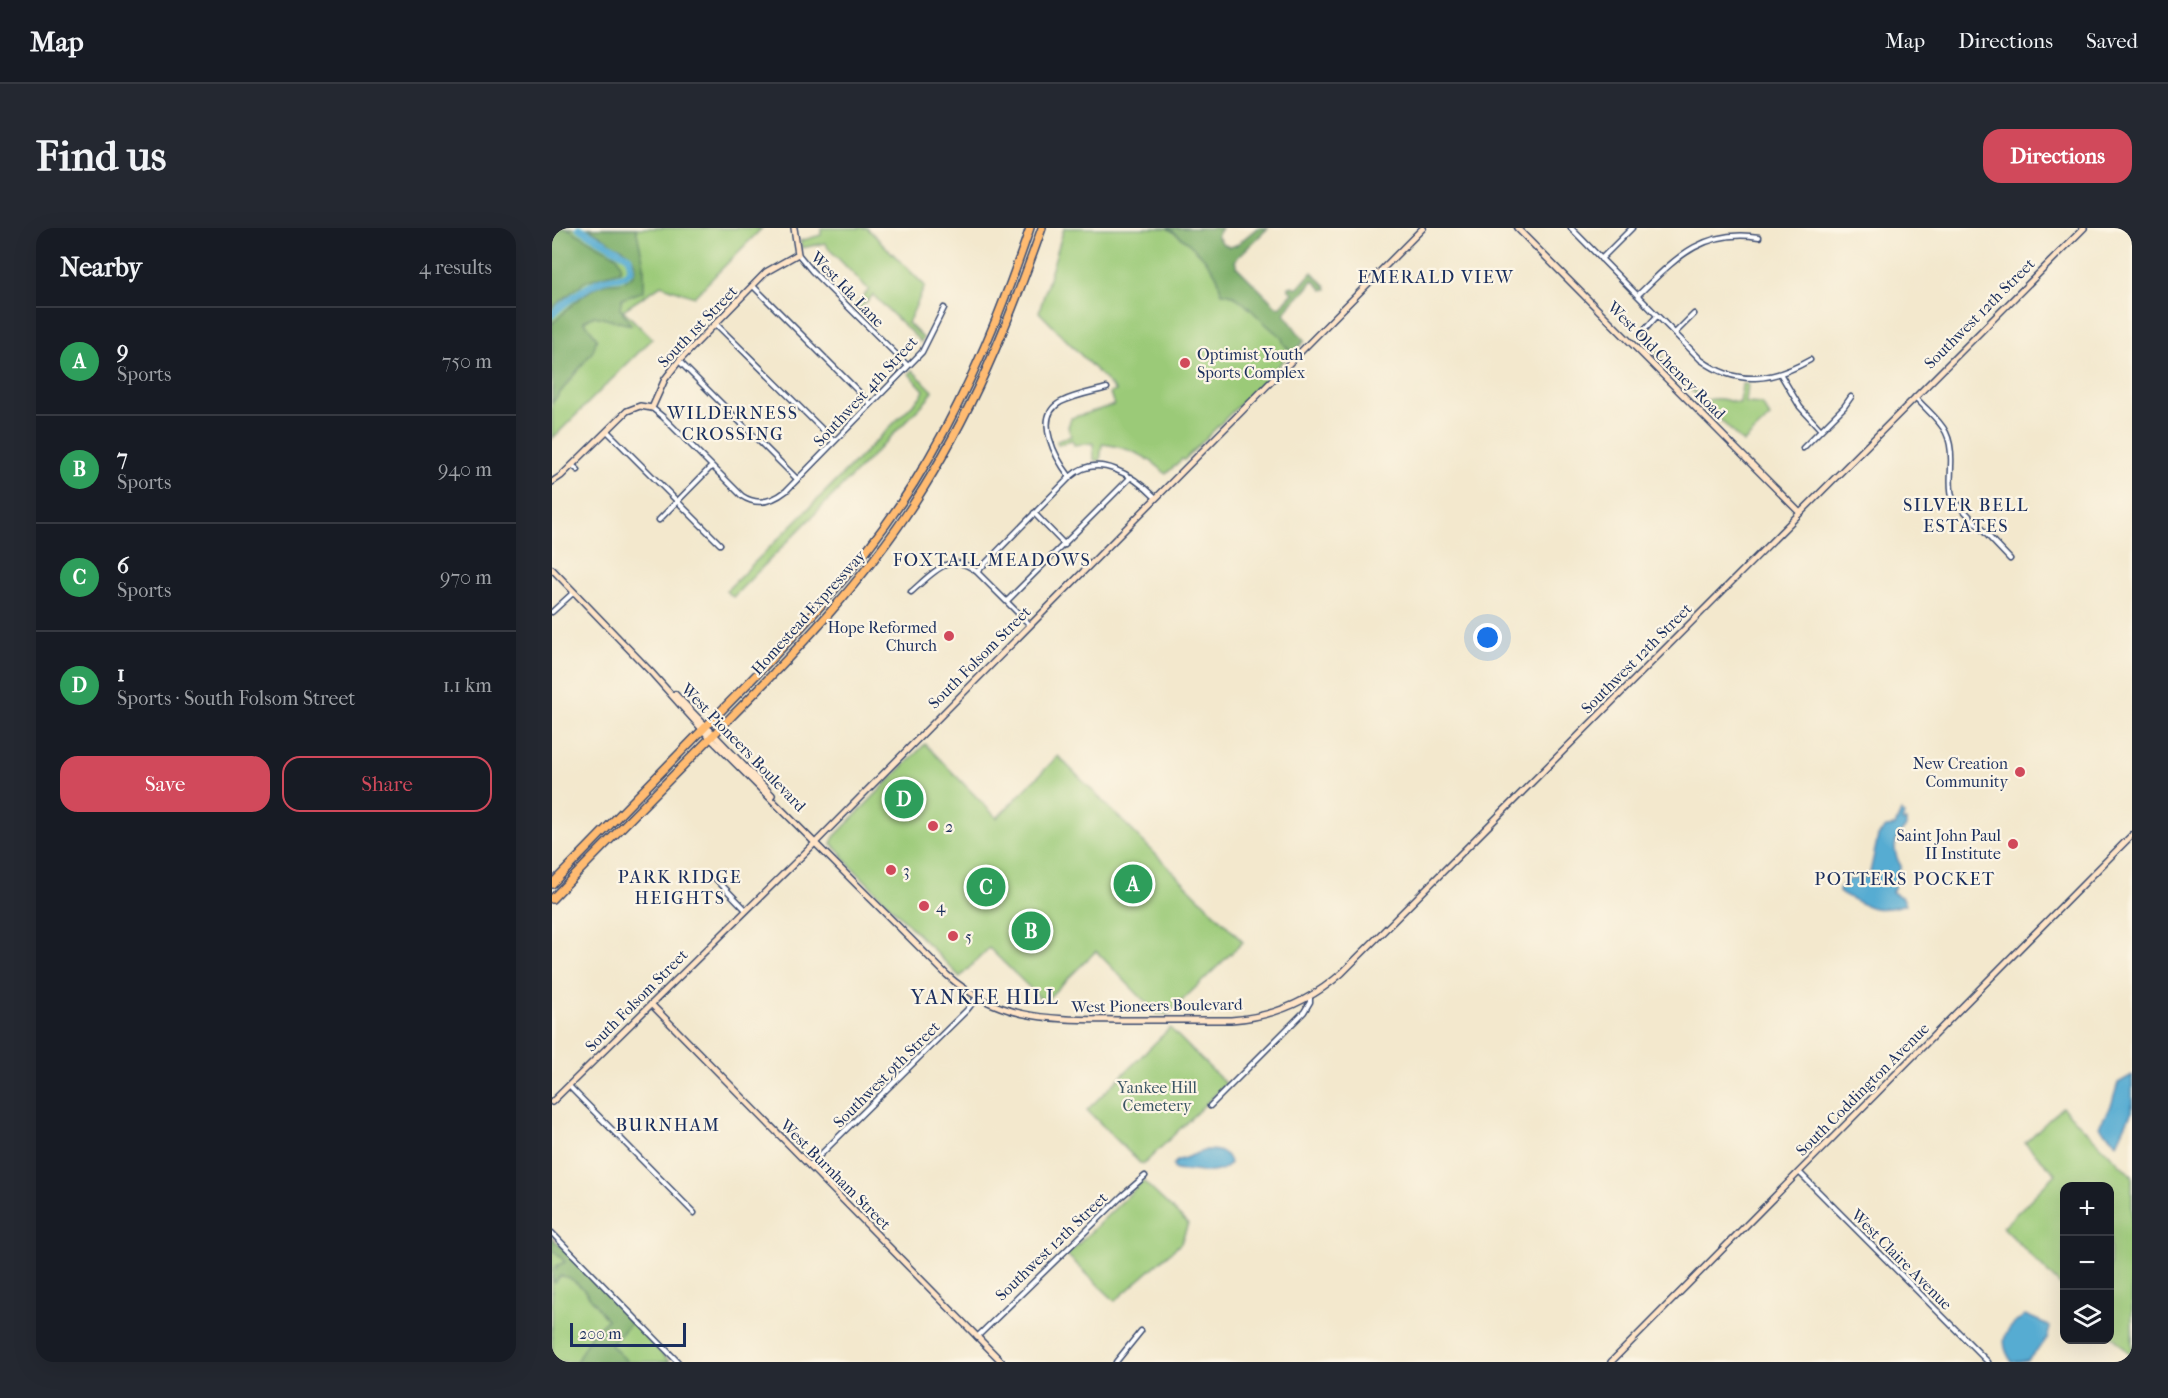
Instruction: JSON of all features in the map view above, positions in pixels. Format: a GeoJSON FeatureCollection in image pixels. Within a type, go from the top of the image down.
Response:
{"type":"FeatureCollection","features":[{"type":"Feature","properties":{"kind":"highway","name":"Homestead Expressway"},"geometry":{"type":"LineString","coordinates":[[552,884],[818,611],[866,552],[914,483],[946,429],[979,364],[1003,308],[1030,228]]}},
{"type":"Feature","properties":{"kind":"highway","name":"Homestead Expressway"},"geometry":{"type":"LineString","coordinates":[[552,899],[797,650],[877,556],[947,449],[986,374],[1011,315],[1041,228]]}},
{"type":"Feature","properties":{"kind":"street"},"geometry":{"type":"LineString","coordinates":[[794,228],[798,254]]}},
{"type":"Feature","properties":{"kind":"street","name":"South Folsom Street"},"geometry":{"type":"LineString","coordinates":[[552,1102],[815,843],[1423,228]]}},
{"type":"Feature","properties":{"kind":"street","name":"West Old Cheney Road"},"geometry":{"type":"LineString","coordinates":[[1517,228],[1799,512]]}},
{"type":"Feature","properties":{"kind":"street"},"geometry":{"type":"LineString","coordinates":[[1571,228],[1701,360],[1724,373],[1750,377],[1781,375],[1810,360]]}},
{"type":"Feature","properties":{"kind":"street"},"geometry":{"type":"LineString","coordinates":[[1601,259],[1632,228]]}},
{"type":"Feature","properties":{"kind":"street","name":"Southwest 12th Street"},"geometry":{"type":"LineString","coordinates":[[1210,1106],[1304,1012],[1310,1002],[1310,997],[1335,978],[1369,946],[2084,228]]}},
{"type":"Feature","properties":{"kind":"street"},"geometry":{"type":"LineString","coordinates":[[1638,296],[1681,253],[1700,241],[1719,234],[1734,233],[1759,237]]}},
{"type":"Feature","properties":{"kind":"street","name":"South 1st Street"},"geometry":{"type":"LineString","coordinates":[[652,408],[665,379],[678,361],[771,268],[798,254]]}},
{"type":"Feature","properties":{"kind":"street","name":"West Ida Lane"},"geometry":{"type":"LineString","coordinates":[[798,254],[812,271],[908,366]]}},
{"type":"Feature","properties":{"kind":"street"},"geometry":{"type":"LineString","coordinates":[[753,286],[871,404]]}},
{"type":"Feature","properties":{"kind":"street","name":"Southwest 4th Street"},"geometry":{"type":"LineString","coordinates":[[712,466],[742,496],[756,502],[764,502],[780,496],[922,352],[944,308]]}},
{"type":"Feature","properties":{"kind":"street"},"geometry":{"type":"LineString","coordinates":[[1675,333],[1694,314]]}},
{"type":"Feature","properties":{"kind":"street"},"geometry":{"type":"LineString","coordinates":[[1640,335],[1658,315]]}},
{"type":"Feature","properties":{"kind":"street"},"geometry":{"type":"LineString","coordinates":[[716,324],[834,441]]}},
{"type":"Feature","properties":{"kind":"street"},"geometry":{"type":"LineString","coordinates":[[678,361],[797,479]]}},
{"type":"Feature","properties":{"kind":"street"},"geometry":{"type":"LineString","coordinates":[[1781,375],[1800,407],[1821,430]]}},
{"type":"Feature","properties":{"kind":"street"},"geometry":{"type":"LineString","coordinates":[[1070,477],[1057,458],[1048,425],[1050,415],[1060,402],[1107,388]]}},
{"type":"Feature","properties":{"kind":"street"},"geometry":{"type":"LineString","coordinates":[[1803,448],[1851,397]]}},
{"type":"Feature","properties":{"kind":"street"},"geometry":{"type":"LineString","coordinates":[[1914,397],[1944,428],[1949,437],[1951,446],[1950,490],[1953,499],[2010,559]]}},
{"type":"Feature","properties":{"kind":"street"},"geometry":{"type":"LineString","coordinates":[[552,482],[621,416],[633,408],[652,408],[712,466],[659,520]]}},
{"type":"Feature","properties":{"kind":"street"},"geometry":{"type":"LineString","coordinates":[[607,430],[720,544]]}},
{"type":"Feature","properties":{"kind":"street"},"geometry":{"type":"LineString","coordinates":[[572,465],[578,470]]}},
{"type":"Feature","properties":{"kind":"street"},"geometry":{"type":"LineString","coordinates":[[977,572],[1080,469],[1093,465],[1114,470],[1131,477],[1156,498]]}},
{"type":"Feature","properties":{"kind":"street"},"geometry":{"type":"LineString","coordinates":[[1007,601],[1131,477]]}},
{"type":"Feature","properties":{"kind":"street"},"geometry":{"type":"LineString","coordinates":[[1034,513],[1065,545]]}},
{"type":"Feature","properties":{"kind":"street"},"geometry":{"type":"LineString","coordinates":[[911,592],[945,564],[969,565],[1030,625]]}},
{"type":"Feature","properties":{"kind":"street","name":"West Pioneers Boulevard"},"geometry":{"type":"LineString","coordinates":[[552,569],[815,843],[947,975],[977,998],[1016,1014],[1047,1019],[1220,1020],[1262,1016],[1310,997]]}},
{"type":"Feature","properties":{"kind":"street"},"geometry":{"type":"LineString","coordinates":[[552,612],[574,592]]}},
{"type":"Feature","properties":{"kind":"street","name":"South Coddington Avenue"},"geometry":{"type":"LineString","coordinates":[[1611,1362],[2132,835]]}},
{"type":"Feature","properties":{"kind":"street"},"geometry":{"type":"LineString","coordinates":[[716,879],[746,910]]}},
{"type":"Feature","properties":{"kind":"street","name":"Southwest 9th Street"},"geometry":{"type":"LineString","coordinates":[[809,1166],[977,998]]}},
{"type":"Feature","properties":{"kind":"street","name":"West Burnham Street"},"geometry":{"type":"LineString","coordinates":[[651,1004],[1002,1362]]}},
{"type":"Feature","properties":{"kind":"street"},"geometry":{"type":"LineString","coordinates":[[568,1086],[693,1213]]}},
{"type":"Feature","properties":{"kind":"street","name":"West Claire Avenue"},"geometry":{"type":"LineString","coordinates":[[1799,1172],[1988,1362]]}},
{"type":"Feature","properties":{"kind":"street","name":"Southwest 12th Street"},"geometry":{"type":"LineString","coordinates":[[978,1336],[1145,1176]]}},
{"type":"Feature","properties":{"kind":"street"},"geometry":{"type":"LineString","coordinates":[[552,1233],[678,1362]]}},
{"type":"Feature","properties":{"kind":"street"},"geometry":{"type":"LineString","coordinates":[[1116,1362],[1141,1331]]}},
{"type":"Feature","properties":{"kind":"green space"},"geometry":{"type":"Polygon","coordinates":[[[552,228],[762,228],[694,297],[661,285],[623,310],[652,339],[552,439],[552,228]]]}},
{"type":"Feature","properties":{"kind":"green space"},"geometry":{"type":"Polygon","coordinates":[[[552,228],[567,228],[617,256],[621,265],[620,271],[586,281],[552,308],[552,228]]]}},
{"type":"Feature","properties":{"kind":"green space"},"geometry":{"type":"Polygon","coordinates":[[[588,228],[636,228],[644,265],[644,291],[622,299],[620,308],[631,325],[594,316],[584,321],[597,338],[593,351],[552,403],[552,324],[592,290],[608,283],[625,281],[630,278],[635,269],[634,261],[627,252],[588,228]]]}},
{"type":"Feature","properties":{"kind":"green space"},"geometry":{"type":"Polygon","coordinates":[[[821,228],[867,228],[925,286],[908,323],[923,338],[921,342],[873,295],[858,310],[854,306],[869,290],[825,243],[802,248],[800,241],[821,235],[821,228]]]}},
{"type":"Feature","properties":{"kind":"green space","name":"Optimist Youth Sports Complex"},"geometry":{"type":"Polygon","coordinates":[[[1064,228],[1186,228],[1301,343],[1184,460],[1182,459],[1166,474],[1145,457],[1120,447],[1102,444],[1100,461],[1094,460],[1093,443],[1074,445],[1072,440],[1058,445],[1057,441],[1071,436],[1068,427],[1071,418],[1114,405],[1110,393],[1116,391],[1039,312],[1064,228]]]}},
{"type":"Feature","properties":{"kind":"green space"},"geometry":{"type":"Polygon","coordinates":[[[1167,228],[1222,228],[1217,236],[1223,244],[1230,247],[1236,245],[1257,228],[1268,228],[1235,261],[1237,267],[1276,306],[1280,307],[1293,293],[1289,287],[1298,288],[1312,272],[1326,286],[1327,289],[1323,290],[1313,280],[1284,314],[1305,341],[1293,352],[1289,350],[1283,337],[1245,304],[1229,294],[1222,293],[1217,277],[1207,262],[1187,242],[1167,228]]]}},
{"type":"Feature","properties":{"kind":"green space"},"geometry":{"type":"Polygon","coordinates":[[[1647,341],[1705,401],[1719,399],[1740,403],[1742,384],[1748,384],[1746,403],[1762,404],[1770,417],[1743,443],[1647,345],[1647,341]]]}},
{"type":"Feature","properties":{"kind":"green space"},"geometry":{"type":"Polygon","coordinates":[[[912,370],[933,391],[927,400],[733,597],[726,591],[922,395],[924,390],[909,374],[912,370]]]}},
{"type":"Feature","properties":{"kind":"green space"},"geometry":{"type":"Polygon","coordinates":[[[925,744],[997,818],[1058,756],[1243,942],[1168,1014],[1157,1014],[1096,951],[1044,1002],[989,948],[960,977],[831,843],[834,837],[925,744]]]}},
{"type":"Feature","properties":{"kind":"green space","name":"Yankee Hill Cemetery"},"geometry":{"type":"Polygon","coordinates":[[[1170,1028],[1226,1084],[1144,1164],[1140,1163],[1087,1110],[1170,1028]]]}},
{"type":"Feature","properties":{"kind":"green space"},"geometry":{"type":"Polygon","coordinates":[[[2062,1107],[2132,1176],[2132,1356],[2114,1338],[2114,1182],[2060,1182],[2060,1285],[2003,1227],[2056,1174],[2025,1143],[2062,1107]]]}},
{"type":"Feature","properties":{"kind":"green space"},"geometry":{"type":"Polygon","coordinates":[[[1143,1181],[1188,1224],[1181,1243],[1115,1301],[1067,1255],[1143,1181]]]}},
{"type":"Feature","properties":{"kind":"green space"},"geometry":{"type":"Polygon","coordinates":[[[552,1237],[605,1292],[631,1323],[611,1345],[628,1362],[576,1362],[591,1335],[607,1320],[574,1281],[560,1276],[555,1283],[552,1278],[552,1269],[557,1269],[556,1266],[565,1262],[552,1249],[552,1237]]]}},
{"type":"Feature","properties":{"kind":"green space"},"geometry":{"type":"Polygon","coordinates":[[[552,1241],[670,1362],[552,1362],[552,1241]]]}},
{"type":"Feature","properties":{"kind":"water"},"geometry":{"type":"Polygon","coordinates":[[[1901,811],[1904,814],[1902,822],[1906,821],[1906,827],[1898,836],[1895,845],[1901,866],[1892,892],[1903,898],[1906,904],[1879,909],[1857,902],[1839,892],[1847,880],[1869,877],[1878,836],[1886,827],[1895,826],[1901,811]]]}},
{"type":"Feature","properties":{"kind":"water"},"geometry":{"type":"Polygon","coordinates":[[[2132,1075],[2132,1111],[2117,1143],[2099,1126],[2111,1106],[2118,1083],[2132,1075]]]}},
{"type":"Feature","properties":{"kind":"water"},"geometry":{"type":"Polygon","coordinates":[[[1206,1150],[1225,1154],[1230,1164],[1222,1170],[1213,1172],[1174,1169],[1173,1165],[1177,1161],[1206,1150]]]}},
{"type":"Feature","properties":{"kind":"water"},"geometry":{"type":"Polygon","coordinates":[[[2025,1315],[2050,1328],[2047,1339],[2028,1360],[2012,1362],[2005,1348],[2005,1336],[2012,1325],[2025,1315]]]}},
{"type":"Feature","properties":{"kind":"waterway"},"geometry":{"type":"LineString","coordinates":[[552,315],[588,287],[604,280],[620,277],[631,270],[629,257],[579,228]]}},
{"type":"Feature","properties":{"kind":"place","name":"Optimist Youth Sports Complex"},"geometry":{"type":"Point","coordinates":[1185,363]}},
{"type":"Feature","properties":{"kind":"place","name":"Hope Reformed Church"},"geometry":{"type":"Point","coordinates":[949,636]}},
{"type":"Feature","properties":{"kind":"place","name":"New Creation Community"},"geometry":{"type":"Point","coordinates":[2020,772]}},
{"type":"Feature","properties":{"kind":"place","name":"1"},"geometry":{"type":"Point","coordinates":[904,799]}},
{"type":"Feature","properties":{"kind":"place","name":"2"},"geometry":{"type":"Point","coordinates":[933,826]}},
{"type":"Feature","properties":{"kind":"place","name":"Saint John Paul II Institute"},"geometry":{"type":"Point","coordinates":[2013,844]}},
{"type":"Feature","properties":{"kind":"place","name":"3"},"geometry":{"type":"Point","coordinates":[891,870]}},
{"type":"Feature","properties":{"kind":"place","name":"9"},"geometry":{"type":"Point","coordinates":[1133,884]}},
{"type":"Feature","properties":{"kind":"place","name":"6"},"geometry":{"type":"Point","coordinates":[986,887]}},
{"type":"Feature","properties":{"kind":"place","name":"4"},"geometry":{"type":"Point","coordinates":[924,906]}},
{"type":"Feature","properties":{"kind":"place","name":"7"},"geometry":{"type":"Point","coordinates":[1031,931]}},
{"type":"Feature","properties":{"kind":"place","name":"5"},"geometry":{"type":"Point","coordinates":[953,936]}},
{"type":"Feature","properties":{"kind":"district","name":"EMERALD VIEW"},"geometry":{"type":"Point","coordinates":[1436,277]}},
{"type":"Feature","properties":{"kind":"district","name":"WILDERNESS CROSSING"},"geometry":{"type":"Point","coordinates":[733,423]}},
{"type":"Feature","properties":{"kind":"district","name":"SILVER BELL ESTATES"},"geometry":{"type":"Point","coordinates":[1966,515]}},
{"type":"Feature","properties":{"kind":"district","name":"FOXTAIL MEADOWS"},"geometry":{"type":"Point","coordinates":[992,560]}},
{"type":"Feature","properties":{"kind":"district","name":"POTTERS POCKET"},"geometry":{"type":"Point","coordinates":[1905,879]}},
{"type":"Feature","properties":{"kind":"district","name":"PARK RIDGE HEIGHTS"},"geometry":{"type":"Point","coordinates":[680,887]}},
{"type":"Feature","properties":{"kind":"district","name":"YANKEE HILL"},"geometry":{"type":"Point","coordinates":[985,997]}},
{"type":"Feature","properties":{"kind":"district","name":"BURNHAM"},"geometry":{"type":"Point","coordinates":[668,1125]}}]}
